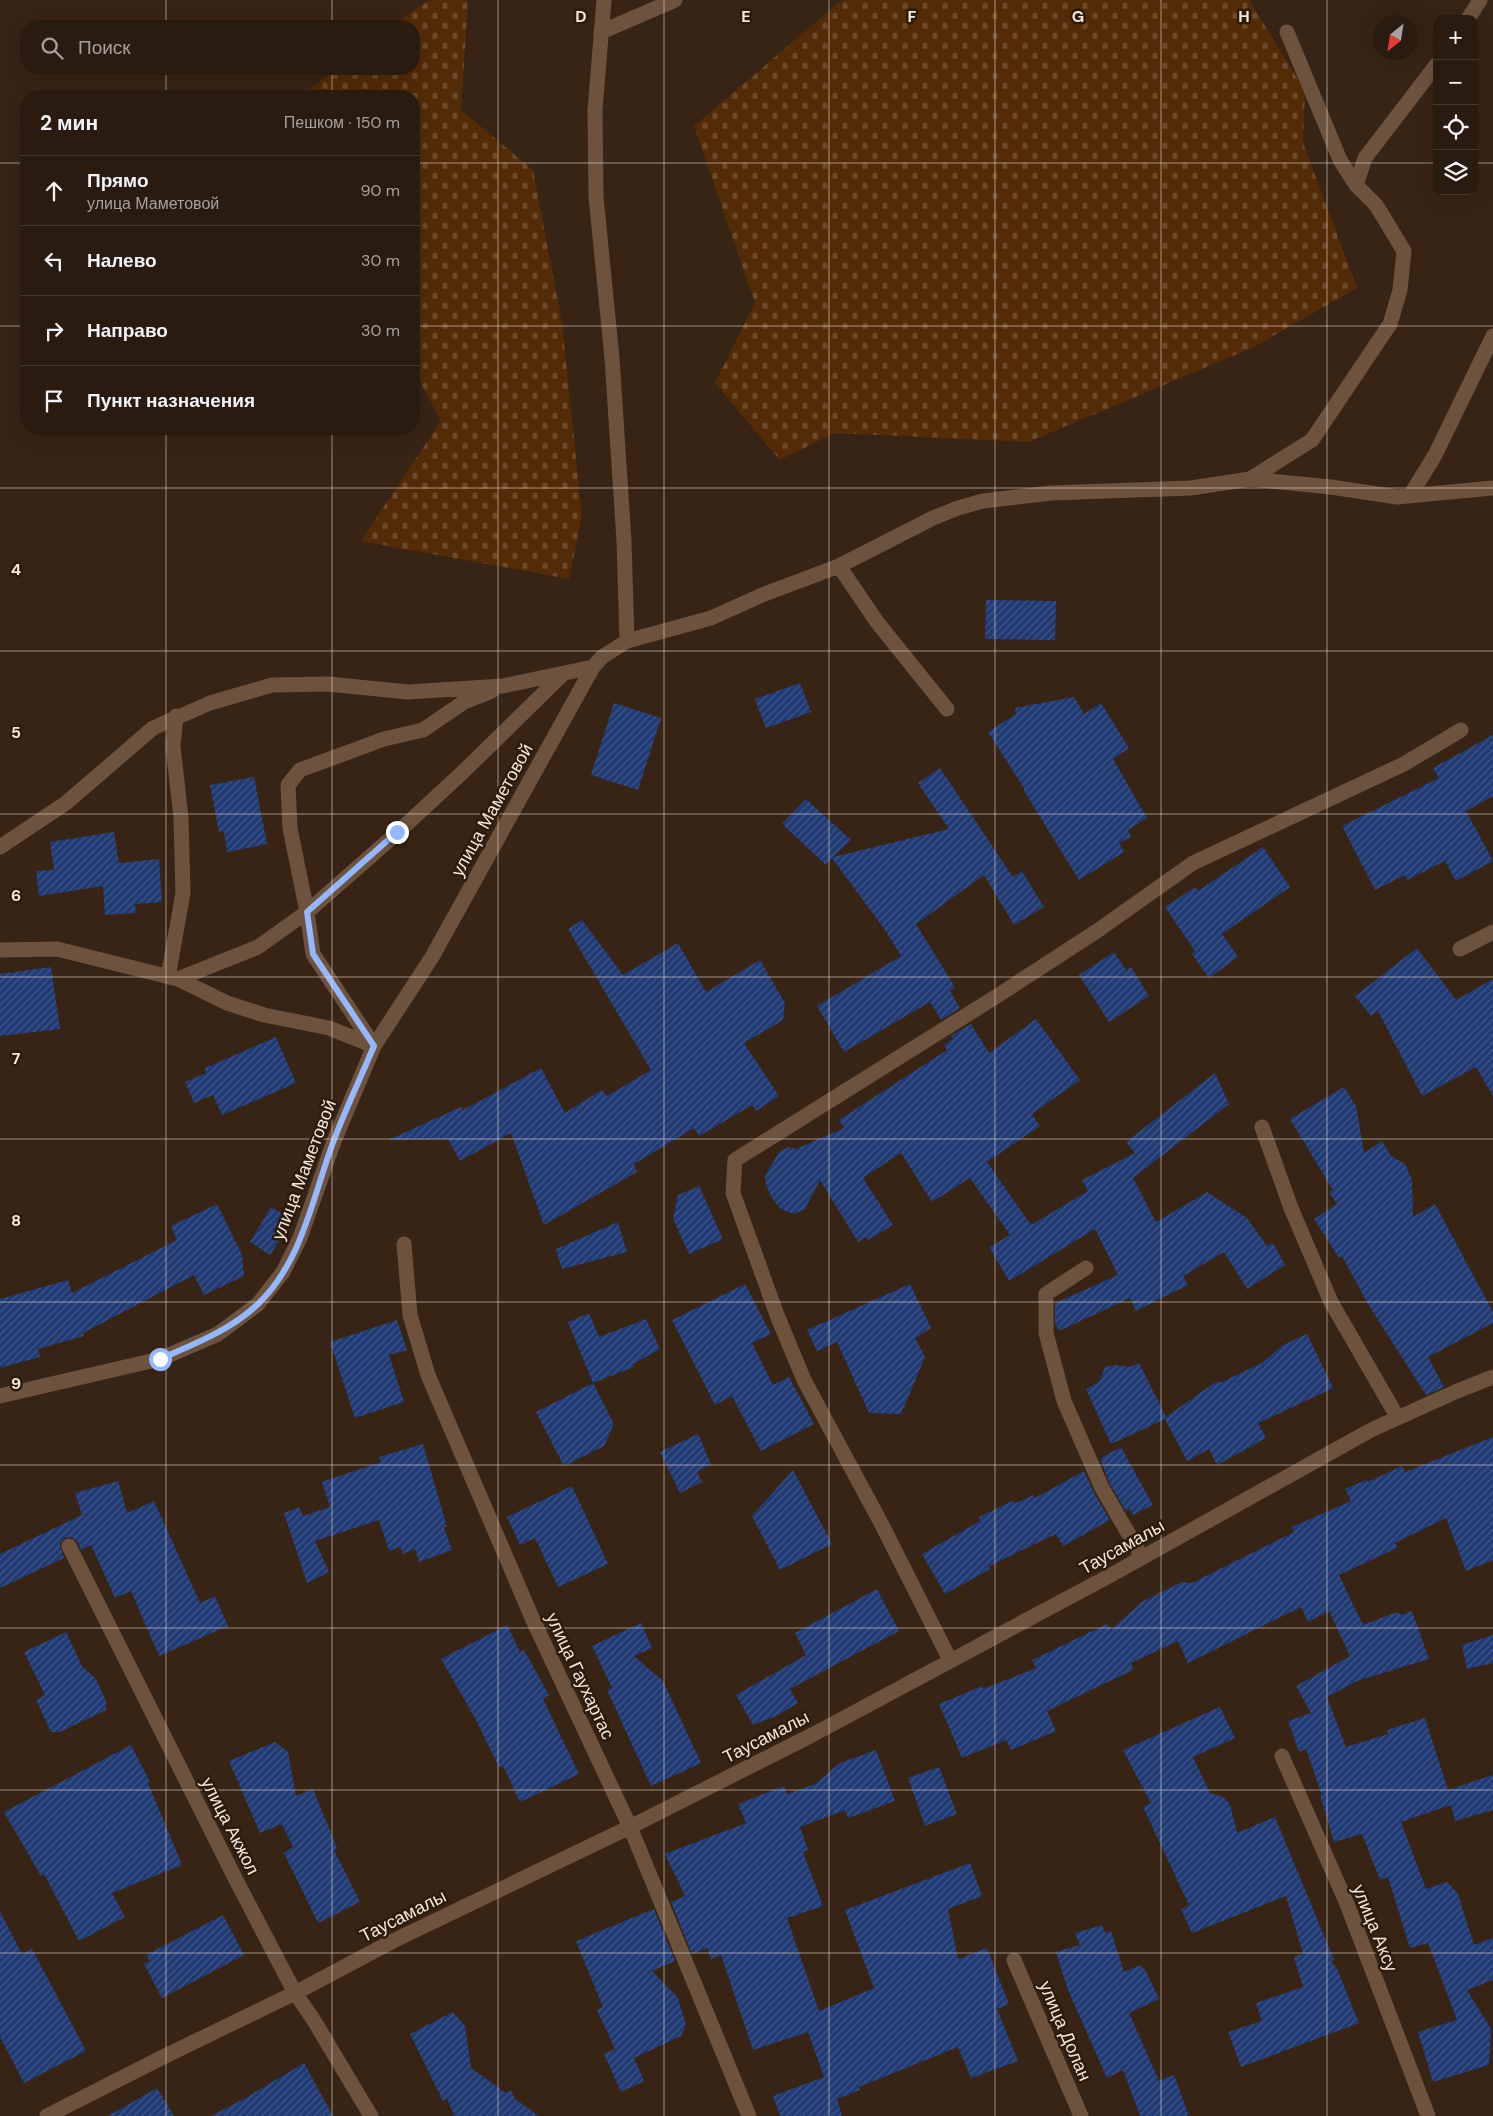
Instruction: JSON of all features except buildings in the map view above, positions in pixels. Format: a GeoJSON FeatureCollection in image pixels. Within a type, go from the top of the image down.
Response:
{"type":"FeatureCollection","features":[{"type":"Feature","properties":{"kind":"street"},"geometry":{"type":"LineString","coordinates":[[604,0],[594,110],[596,197],[612,358],[624,541],[627,641]]}},
{"type":"Feature","properties":{"kind":"street"},"geometry":{"type":"LineString","coordinates":[[601,32],[675,0]]}},
{"type":"Feature","properties":{"kind":"street"},"geometry":{"type":"LineString","coordinates":[[1471,15],[1480,0]]}},
{"type":"Feature","properties":{"kind":"street"},"geometry":{"type":"LineString","coordinates":[[1250,479],[1312,440],[1390,324],[1400,290],[1404,251],[1376,205],[1356,185],[1340,160],[1287,32]]}},
{"type":"Feature","properties":{"kind":"street"},"geometry":{"type":"LineString","coordinates":[[1356,185],[1365,158],[1433,69]]}},
{"type":"Feature","properties":{"kind":"street"},"geometry":{"type":"LineString","coordinates":[[1410,496],[1435,455],[1493,336]]}},
{"type":"Feature","properties":{"kind":"street"},"geometry":{"type":"LineString","coordinates":[[0,847],[66,803],[153,728],[176,716],[210,703],[272,685],[328,684],[408,692],[502,686],[593,667],[602,657],[627,641],[711,618],[762,594],[839,566],[933,518],[958,508],[983,502],[1051,493],[1191,488],[1250,479],[1331,487],[1397,497],[1493,488]]}},
{"type":"Feature","properties":{"kind":"street"},"geometry":{"type":"LineString","coordinates":[[839,566],[877,622],[947,709]]}},
{"type":"Feature","properties":{"kind":"street","name":"улица Маметовой"},"geometry":{"type":"LineString","coordinates":[[0,1396],[160,1359],[218,1334],[258,1304],[283,1272],[300,1238],[334,1140],[374,1046],[432,957],[593,667]]}},
{"type":"Feature","properties":{"kind":"street"},"geometry":{"type":"LineString","coordinates":[[173,978],[258,947],[307,912],[464,771],[563,674]]}},
{"type":"Feature","properties":{"kind":"street"},"geometry":{"type":"LineString","coordinates":[[374,1046],[313,954],[307,912],[290,828],[288,785],[300,770],[384,739],[423,730],[464,702],[502,686]]}},
{"type":"Feature","properties":{"kind":"street"},"geometry":{"type":"LineString","coordinates":[[173,978],[183,893],[181,818],[173,746],[176,716]]}},
{"type":"Feature","properties":{"kind":"street"},"geometry":{"type":"LineString","coordinates":[[950,1660],[881,1523],[804,1380],[777,1315],[733,1193],[735,1160],[1014,986],[1097,931],[1193,863],[1404,764],[1461,730]]}},
{"type":"Feature","properties":{"kind":"street"},"geometry":{"type":"LineString","coordinates":[[1460,949],[1493,932]]}},
{"type":"Feature","properties":{"kind":"street"},"geometry":{"type":"LineString","coordinates":[[0,950],[57,949],[173,978],[227,1003],[264,1015],[329,1028],[374,1046]]}},
{"type":"Feature","properties":{"kind":"street"},"geometry":{"type":"LineString","coordinates":[[1262,1127],[1291,1208],[1331,1302],[1398,1418]]}},
{"type":"Feature","properties":{"kind":"street","name":"улица Гаухартас"},"geometry":{"type":"LineString","coordinates":[[404,1244],[410,1315],[428,1375],[533,1620],[630,1827],[749,2116]]}},
{"type":"Feature","properties":{"kind":"street"},"geometry":{"type":"LineString","coordinates":[[1086,1268],[1046,1294],[1046,1333],[1064,1401],[1102,1488],[1142,1557]]}},
{"type":"Feature","properties":{"kind":"street","name":"Таусамалы"},"geometry":{"type":"LineString","coordinates":[[47,2116],[295,1993],[393,1940],[630,1827],[814,1734],[1142,1557],[1371,1430],[1493,1377]]}},
{"type":"Feature","properties":{"kind":"street","name":"улица Акжол"},"geometry":{"type":"LineString","coordinates":[[69,1546],[235,1878],[295,1993],[313,2019],[371,2116]]}},
{"type":"Feature","properties":{"kind":"street","name":"улица Аксу"},"geometry":{"type":"LineString","coordinates":[[1282,1756],[1347,1904],[1428,2116]]}},
{"type":"Feature","properties":{"kind":"street","name":"улица Долан"},"geometry":{"type":"LineString","coordinates":[[1014,1960],[1081,2116]]}},
{"type":"Feature","properties":{"kind":"green space"},"geometry":{"type":"Polygon","coordinates":[[[430,0],[468,0],[461,110],[533,170],[562,323],[582,516],[569,579],[361,541],[441,421],[420,381],[420,90],[310,90],[327,75],[420,75],[420,20],[400,20],[430,0]]]}},
{"type":"Feature","properties":{"kind":"green space"},"geometry":{"type":"Polygon","coordinates":[[[842,0],[1249,0],[1305,91],[1303,143],[1357,288],[1252,348],[1028,442],[834,433],[780,460],[715,383],[755,303],[694,126],[842,0]]]}},
{"type":"Feature","properties":{"kind":"route"},"geometry":{"type":"LineString","coordinates":[[160,1359],[218,1334],[258,1304],[283,1272],[300,1238],[334,1140],[374,1046],[313,954],[307,912],[397,832]]}}]}
